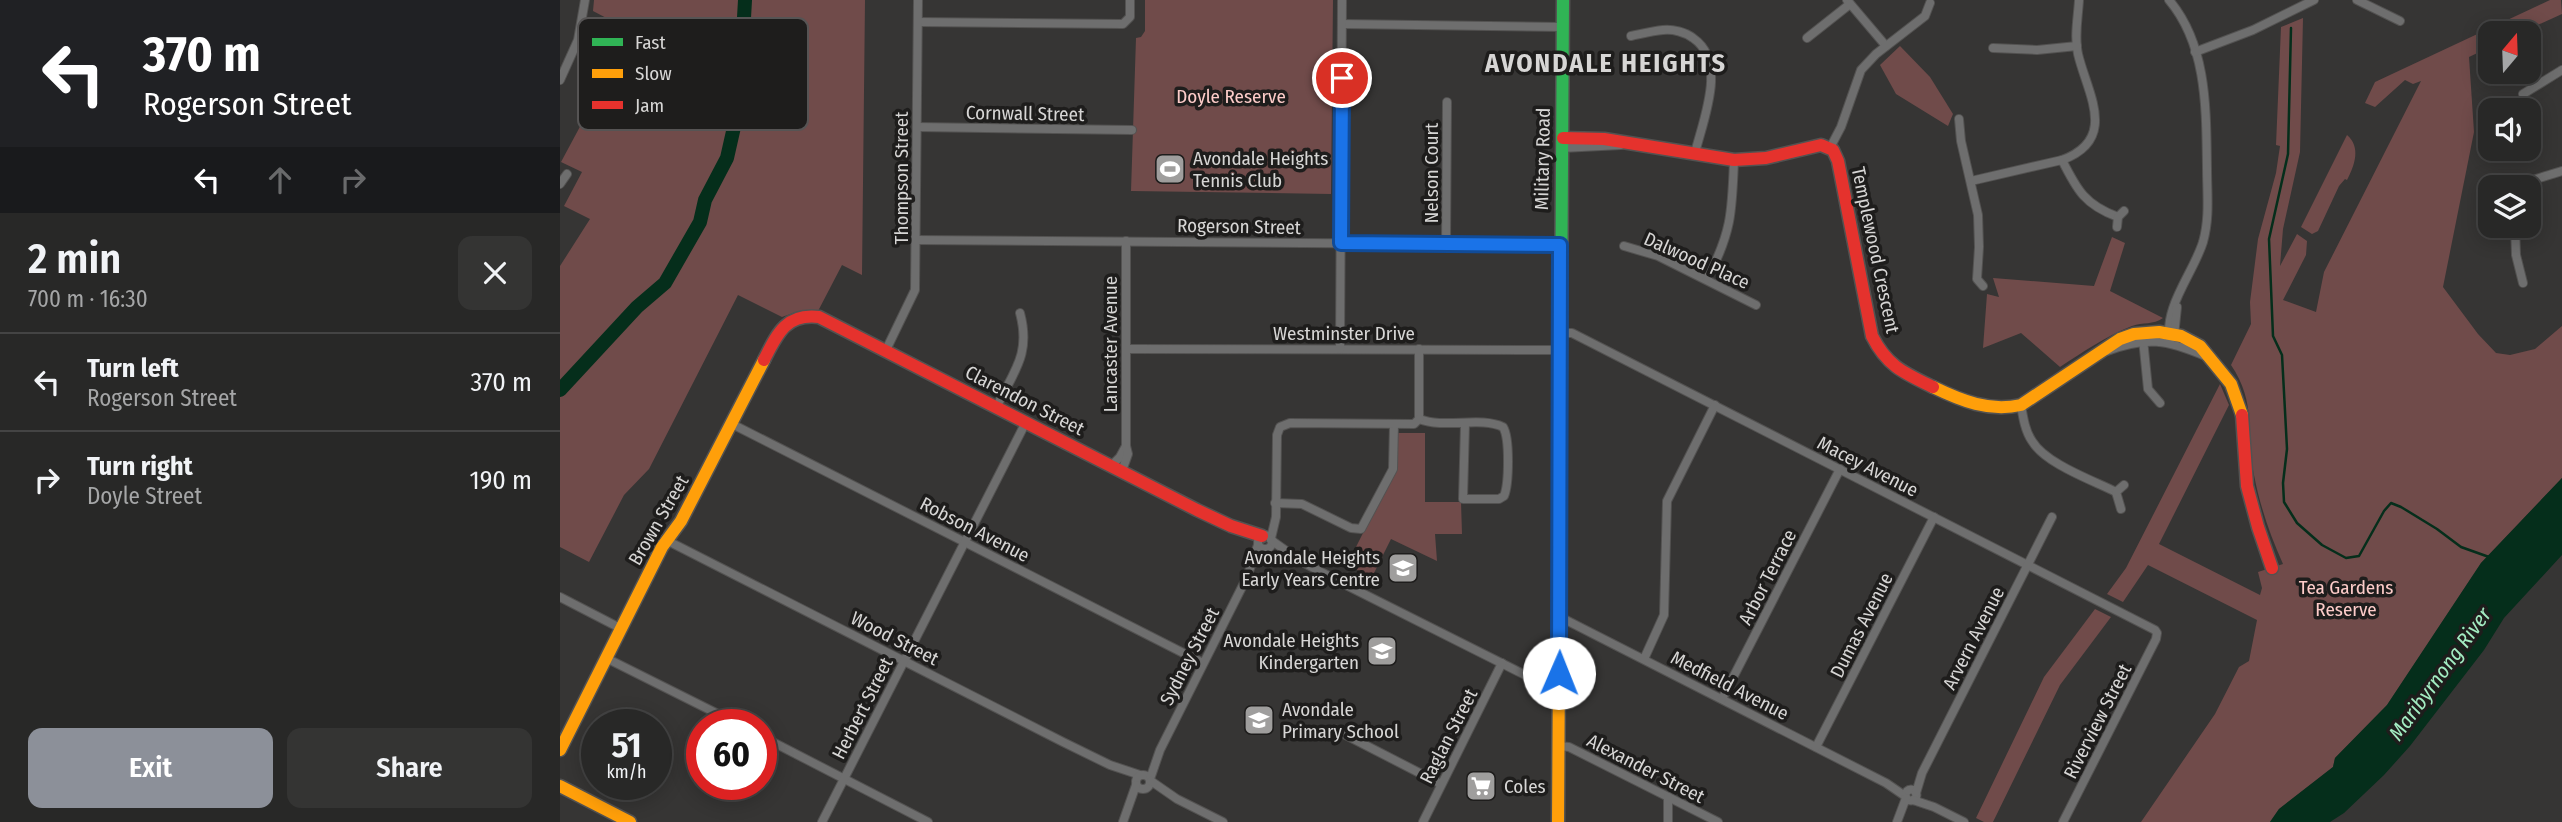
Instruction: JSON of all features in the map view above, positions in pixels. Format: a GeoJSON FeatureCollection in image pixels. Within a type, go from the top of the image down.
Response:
{"type":"FeatureCollection","features":[{"type":"Feature","properties":{"kind":"street"},"geometry":{"type":"LineString","coordinates":[[582,18],[585,0]]}},
{"type":"Feature","properties":{"kind":"street","name":"Thompson Street"},"geometry":{"type":"LineString","coordinates":[[886,350],[915,290],[918,0]]}},
{"type":"Feature","properties":{"kind":"street"},"geometry":{"type":"LineString","coordinates":[[918,22],[1123,24],[1130,17],[1130,0]]}},
{"type":"Feature","properties":{"kind":"street"},"geometry":{"type":"LineString","coordinates":[[1340,349],[1342,0]]}},
{"type":"Feature","properties":{"kind":"street","name":"Military Road"},"geometry":{"type":"LineString","coordinates":[[1558,822],[1563,0]]}},
{"type":"Feature","properties":{"kind":"street"},"geometry":{"type":"LineString","coordinates":[[1971,181],[2062,160],[2084,147],[2095,125],[2094,99],[2082,69],[2077,46],[2079,0]]}},
{"type":"Feature","properties":{"kind":"street"},"geometry":{"type":"LineString","coordinates":[[2169,0],[2187,29],[2204,89],[2209,212],[2203,242],[2178,301],[2171,336],[2200,345],[2207,351],[2227,377],[2240,405],[2249,494],[2272,568]]}},
{"type":"Feature","properties":{"kind":"street"},"geometry":{"type":"LineString","coordinates":[[2195,52],[2253,30],[2314,0]]}},
{"type":"Feature","properties":{"kind":"street"},"geometry":{"type":"LineString","coordinates":[[2357,0],[2400,20]]}},
{"type":"Feature","properties":{"kind":"street"},"geometry":{"type":"LineString","coordinates":[[1807,38],[1848,2],[1886,46]]}},
{"type":"Feature","properties":{"kind":"street"},"geometry":{"type":"LineString","coordinates":[[1830,148],[1861,70],[1886,46],[1925,16],[1930,4]]}},
{"type":"Feature","properties":{"kind":"street"},"geometry":{"type":"LineString","coordinates":[[1925,16],[1932,23]]}},
{"type":"Feature","properties":{"kind":"street"},"geometry":{"type":"LineString","coordinates":[[1342,24],[1563,27]]}},
{"type":"Feature","properties":{"kind":"street"},"geometry":{"type":"LineString","coordinates":[[1631,36],[1671,30],[1691,36],[1710,58],[1712,81],[1695,153]]}},
{"type":"Feature","properties":{"kind":"street"},"geometry":{"type":"LineString","coordinates":[[560,80],[578,40]]}},
{"type":"Feature","properties":{"kind":"street"},"geometry":{"type":"LineString","coordinates":[[1993,48],[2037,50],[2077,46]]}},
{"type":"Feature","properties":{"kind":"street"},"geometry":{"type":"LineString","coordinates":[[2523,94],[2562,70]]}},
{"type":"Feature","properties":{"kind":"street","name":"Nelson Court"},"geometry":{"type":"LineString","coordinates":[[1447,102],[1447,244]]}},
{"type":"Feature","properties":{"kind":"street"},"geometry":{"type":"LineString","coordinates":[[1970,124],[1960,123],[1961,141],[1979,226],[1972,279],[1983,286]]}},
{"type":"Feature","properties":{"kind":"street","name":"Cornwall Street"},"geometry":{"type":"LineString","coordinates":[[917,127],[1132,130]]}},
{"type":"Feature","properties":{"kind":"street","name":"Templewood Crescent"},"geometry":{"type":"LineString","coordinates":[[1563,143],[1604,139],[1734,160],[1766,158],[1821,145],[1830,148],[1838,161],[1872,336],[1880,352],[1891,365],[1907,375],[1962,401],[2007,409],[2021,405],[2101,353],[2117,339],[2171,336]]}},
{"type":"Feature","properties":{"kind":"street"},"geometry":{"type":"LineString","coordinates":[[1707,279],[1728,235],[1732,213],[1734,160]]}},
{"type":"Feature","properties":{"kind":"street"},"geometry":{"type":"LineString","coordinates":[[2062,160],[2074,185],[2086,199],[2101,210],[2121,214],[2117,227]]}},
{"type":"Feature","properties":{"kind":"street"},"geometry":{"type":"LineString","coordinates":[[2541,178],[2562,172]]}},
{"type":"Feature","properties":{"kind":"street"},"geometry":{"type":"LineString","coordinates":[[560,184],[567,174]]}},
{"type":"Feature","properties":{"kind":"street"},"geometry":{"type":"LineString","coordinates":[[2514,238],[2523,283]]}},
{"type":"Feature","properties":{"kind":"street","name":"Rogerson Street"},"geometry":{"type":"LineString","coordinates":[[916,240],[1560,245]]}},
{"type":"Feature","properties":{"kind":"street","name":"Lancaster Avenue"},"geometry":{"type":"LineString","coordinates":[[1117,469],[1128,454],[1126,241]]}},
{"type":"Feature","properties":{"kind":"street","name":"Dalwood Place"},"geometry":{"type":"LineString","coordinates":[[1624,246],[1658,256],[1756,305]]}},
{"type":"Feature","properties":{"kind":"street"},"geometry":{"type":"LineString","coordinates":[[997,406],[1024,352],[1025,338],[1020,313]]}},
{"type":"Feature","properties":{"kind":"street","name":"Clarendon Street"},"geometry":{"type":"LineString","coordinates":[[798,316],[819,317],[1521,673],[1559,689]]}},
{"type":"Feature","properties":{"kind":"street","name":"Brown Street"},"geometry":{"type":"LineString","coordinates":[[560,750],[620,628],[666,540],[681,521],[780,329],[798,316]]}},
{"type":"Feature","properties":{"kind":"street","name":"Macey Avenue"},"geometry":{"type":"LineString","coordinates":[[1562,333],[1572,333],[1715,405],[2149,626],[2157,633]]}},
{"type":"Feature","properties":{"kind":"street"},"geometry":{"type":"LineString","coordinates":[[2143,337],[2148,389],[2160,403]]}},
{"type":"Feature","properties":{"kind":"street","name":"Westminster Drive"},"geometry":{"type":"LineString","coordinates":[[1126,349],[1561,350]]}},
{"type":"Feature","properties":{"kind":"street"},"geometry":{"type":"LineString","coordinates":[[1394,424],[1393,470],[1361,529],[1351,528],[1303,505],[1275,503],[1277,435],[1280,426],[1290,424],[1394,424],[1414,424],[1419,419],[1419,349]]}},
{"type":"Feature","properties":{"kind":"street"},"geometry":{"type":"LineString","coordinates":[[2144,404],[2151,395]]}},
{"type":"Feature","properties":{"kind":"street"},"geometry":{"type":"LineString","coordinates":[[1644,659],[1664,615],[1667,500],[1715,405]]}},
{"type":"Feature","properties":{"kind":"street"},"geometry":{"type":"LineString","coordinates":[[2021,405],[2029,436],[2041,451],[2116,492],[2120,509]]}},
{"type":"Feature","properties":{"kind":"street"},"geometry":{"type":"LineString","coordinates":[[1419,419],[1436,424],[1465,424],[1498,425],[1506,431],[1507,488],[1504,496],[1499,499],[1463,499],[1465,424]]}},
{"type":"Feature","properties":{"kind":"street","name":"Herbert Street"},"geometry":{"type":"LineString","coordinates":[[822,822],[1026,422]]}},
{"type":"Feature","properties":{"kind":"street","name":"Robson Avenue"},"geometry":{"type":"LineString","coordinates":[[732,425],[1203,663]]}},
{"type":"Feature","properties":{"kind":"street","name":"Arbor Terrace"},"geometry":{"type":"LineString","coordinates":[[1723,699],[1840,469]]}},
{"type":"Feature","properties":{"kind":"street"},"geometry":{"type":"LineString","coordinates":[[2116,492],[2124,485]]}},
{"type":"Feature","properties":{"kind":"street","name":"Sydney Street"},"geometry":{"type":"LineString","coordinates":[[1123,822],[1265,542],[1276,517],[1275,503]]}},
{"type":"Feature","properties":{"kind":"street","name":"Dumas Avenue"},"geometry":{"type":"LineString","coordinates":[[1816,747],[1934,517]]}},
{"type":"Feature","properties":{"kind":"street","name":"Arvern Avenue"},"geometry":{"type":"LineString","coordinates":[[1898,821],[2052,517]]}},
{"type":"Feature","properties":{"kind":"street","name":"Wood Street"},"geometry":{"type":"LineString","coordinates":[[666,540],[1223,822]]}},
{"type":"Feature","properties":{"kind":"street"},"geometry":{"type":"LineString","coordinates":[[560,597],[620,628]]}},
{"type":"Feature","properties":{"kind":"street","name":"Medfield Avenue"},"geometry":{"type":"LineString","coordinates":[[1560,617],[1964,822]]}},
{"type":"Feature","properties":{"kind":"street","name":"Riverview Street"},"geometry":{"type":"LineString","coordinates":[[2063,822],[2157,633]]}},
{"type":"Feature","properties":{"kind":"street"},"geometry":{"type":"LineString","coordinates":[[1521,673],[1532,675],[1545,671],[1553,666],[1559,653]]}},
{"type":"Feature","properties":{"kind":"street"},"geometry":{"type":"LineString","coordinates":[[606,658],[708,709]]}},
{"type":"Feature","properties":{"kind":"street","name":"Raglan Street"},"geometry":{"type":"LineString","coordinates":[[1423,822],[1502,663]]}},
{"type":"Feature","properties":{"kind":"street"},"geometry":{"type":"LineString","coordinates":[[1334,729],[1441,784]]}},
{"type":"Feature","properties":{"kind":"street"},"geometry":{"type":"LineString","coordinates":[[777,744],[928,822]]}},
{"type":"Feature","properties":{"kind":"street","name":"Alexander Street"},"geometry":{"type":"LineString","coordinates":[[1559,746],[1569,747],[1718,822]]}},
{"type":"Feature","properties":{"kind":"street"},"geometry":{"type":"LineString","coordinates":[[560,786],[630,822]]}},
{"type":"Feature","properties":{"kind":"street"},"geometry":{"type":"LineString","coordinates":[[1668,797],[1668,822]]}},
{"type":"Feature","properties":{"kind":"green space"},"geometry":{"type":"Polygon","coordinates":[[[594,0],[865,0],[862,275],[842,265],[817,313],[799,311],[782,317],[738,295],[649,469],[624,495],[589,562],[560,547],[560,266],[590,219],[564,206],[582,172],[561,162],[578,130],[808,130],[808,18],[606,18],[593,11],[594,0]]]}},
{"type":"Feature","properties":{"kind":"green space","name":"Doyle Reserve"},"geometry":{"type":"Polygon","coordinates":[[[1145,0],[1333,0],[1331,194],[1131,191],[1136,38],[1141,37],[1145,31],[1145,0]]]}},
{"type":"Feature","properties":{"kind":"green space"},"geometry":{"type":"Polygon","coordinates":[[[2550,0],[2561,0],[2562,14],[2541,24],[2541,21],[2505,21],[2550,0]]]}},
{"type":"Feature","properties":{"kind":"green space","name":"Tea Gardens Reserve"},"geometry":{"type":"Polygon","coordinates":[[[2303,18],[2300,152],[2283,229],[2280,266],[2297,234],[2307,241],[2306,255],[2283,300],[2316,312],[2324,272],[2421,81],[2413,84],[2405,80],[2375,107],[2365,103],[2375,82],[2478,34],[2478,53],[2469,57],[2474,132],[2443,287],[2478,334],[2496,353],[2510,355],[2535,349],[2562,326],[2562,478],[2481,563],[2387,705],[2335,758],[2333,767],[2279,809],[2270,822],[2141,822],[2215,714],[2239,667],[2249,661],[2257,620],[2148,565],[2123,602],[2107,594],[2126,568],[2220,384],[2229,405],[2159,544],[2260,595],[2262,588],[2258,572],[2283,564],[2259,498],[2252,460],[2248,406],[2231,365],[2251,324],[2250,302],[2258,239],[2276,173],[2280,146],[2276,145],[2281,27],[2303,18]]]}},
{"type":"Feature","properties":{"kind":"green space"},"geometry":{"type":"Polygon","coordinates":[[[1900,46],[1930,77],[1953,114],[1948,126],[1896,94],[1880,65],[1900,46]]]}},
{"type":"Feature","properties":{"kind":"green space"},"geometry":{"type":"Polygon","coordinates":[[[2347,135],[2355,151],[2352,168],[2347,180],[2339,186],[2318,231],[2312,234],[2301,227],[2347,135]]]}},
{"type":"Feature","properties":{"kind":"green space"},"geometry":{"type":"Polygon","coordinates":[[[2112,237],[2125,243],[2110,291],[2163,318],[2122,330],[2060,367],[2021,333],[1983,348],[1987,294],[1999,297],[1993,278],[2094,286],[2112,237]]]}},
{"type":"Feature","properties":{"kind":"green space"},"geometry":{"type":"Polygon","coordinates":[[[1397,433],[1425,433],[1425,502],[1461,502],[1462,534],[1435,534],[1437,561],[1391,539],[1372,577],[1347,565],[1395,469],[1397,433]]]}},
{"type":"Feature","properties":{"kind":"green space"},"geometry":{"type":"Polygon","coordinates":[[[2095,609],[2111,617],[2060,685],[1993,822],[1976,818],[2044,677],[2095,609]]]}},
{"type":"Feature","properties":{"kind":"water"},"geometry":{"type":"Polygon","coordinates":[[[2562,478],[2562,555],[2504,618],[2484,650],[2410,746],[2344,813],[2330,822],[2270,822],[2279,809],[2333,767],[2335,758],[2387,705],[2481,563],[2562,478]]]}},
{"type":"Feature","properties":{"kind":"waterway","name":"Maribyrnong River"},"geometry":{"type":"LineString","coordinates":[[744,18],[745,0]]}},
{"type":"Feature","properties":{"kind":"waterway"},"geometry":{"type":"LineString","coordinates":[[2291,28],[2288,154],[2269,239],[2273,336],[2282,355],[2287,449],[2284,502],[2297,523],[2322,545],[2346,558],[2359,556],[2391,503],[2437,529],[2461,547],[2489,557]]}},
{"type":"Feature","properties":{"kind":"waterway","name":"Maribyrnong River"},"geometry":{"type":"LineString","coordinates":[[560,390],[637,307],[665,283],[700,222],[705,200],[727,158],[733,130]]}},
{"type":"Feature","properties":{"kind":"traffic: fast"},"geometry":{"type":"LineString","coordinates":[[1560,499],[1563,0]]}},
{"type":"Feature","properties":{"kind":"traffic: slow"},"geometry":{"type":"LineString","coordinates":[[1933,387],[1976,404],[1998,407],[2021,405],[2120,339],[2134,334],[2159,332],[2181,336],[2200,346],[2231,384],[2242,415]]}},
{"type":"Feature","properties":{"kind":"traffic: slow"},"geometry":{"type":"LineString","coordinates":[[560,750],[662,547],[681,521],[764,360]]}},
{"type":"Feature","properties":{"kind":"traffic: slow"},"geometry":{"type":"LineString","coordinates":[[1558,822],[1560,499]]}},
{"type":"Feature","properties":{"kind":"traffic: slow"},"geometry":{"type":"LineString","coordinates":[[560,786],[630,822]]}},
{"type":"Feature","properties":{"kind":"traffic: jam"},"geometry":{"type":"LineString","coordinates":[[1563,138],[1604,139],[1734,160],[1766,158],[1821,145],[1833,150],[1838,161],[1872,336],[1884,355],[1897,368],[1933,387]]}},
{"type":"Feature","properties":{"kind":"traffic: jam"},"geometry":{"type":"LineString","coordinates":[[764,360],[784,327],[798,318],[819,317],[1197,510],[1231,526],[1262,536]]}},
{"type":"Feature","properties":{"kind":"traffic: jam"},"geometry":{"type":"LineString","coordinates":[[2242,415],[2247,486],[2272,568]]}},
{"type":"Feature","properties":{"kind":"place","name":"Avondale Heights Tennis Club"},"geometry":{"type":"Point","coordinates":[1170,169]}},
{"type":"Feature","properties":{"kind":"place","name":"Avondale Heights Early Years Centre"},"geometry":{"type":"Point","coordinates":[1403,568]}},
{"type":"Feature","properties":{"kind":"place","name":"Avondale Heights Kindergarten"},"geometry":{"type":"Point","coordinates":[1382,651]}},
{"type":"Feature","properties":{"kind":"place","name":"Avondale Primary School"},"geometry":{"type":"Point","coordinates":[1259,720]}},
{"type":"Feature","properties":{"kind":"place","name":"Coles"},"geometry":{"type":"Point","coordinates":[1481,786]}},
{"type":"Feature","properties":{"kind":"district","name":"AVONDALE HEIGHTS"},"geometry":{"type":"Point","coordinates":[1606,63]}},
{"type":"Feature","properties":{"kind":"route"},"geometry":{"type":"LineString","coordinates":[[1342,78],[1341,243],[1560,245],[1562,333],[1559,673]]}}]}
